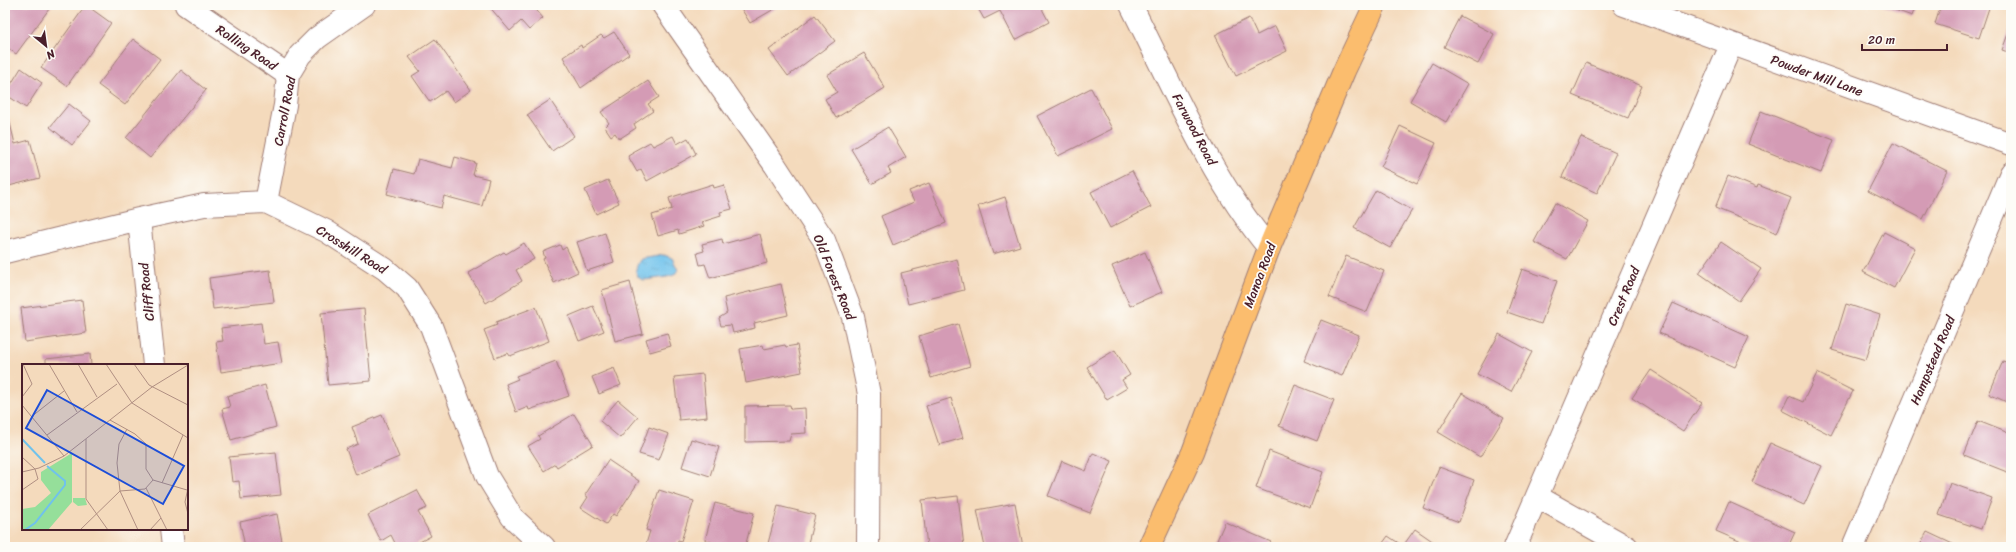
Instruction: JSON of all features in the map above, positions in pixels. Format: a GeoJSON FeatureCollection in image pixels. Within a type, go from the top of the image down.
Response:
{"type":"FeatureCollection","features":[{"type":"Feature","properties":{"kind":"main road","name":"Manoa Road"},"geometry":{"type":"LineString","coordinates":[[1149,547],[1193,452],[1269,248],[1344,71],[1375,5]]}},
{"type":"Feature","properties":{"kind":"street","name":"Rolling Road"},"geometry":{"type":"LineString","coordinates":[[186,5],[288,75]]}},
{"type":"Feature","properties":{"kind":"street","name":"Carroll Road"},"geometry":{"type":"LineString","coordinates":[[266,202],[285,106],[288,75],[300,55],[312,44],[364,5]]}},
{"type":"Feature","properties":{"kind":"street","name":"Old Forest Road"},"geometry":{"type":"LineString","coordinates":[[663,5],[775,165],[824,240],[848,303],[853,317],[869,394],[868,547]]}},
{"type":"Feature","properties":{"kind":"street","name":"Farwood Road"},"geometry":{"type":"LineString","coordinates":[[1130,5],[1225,186],[1248,224],[1269,248]]}},
{"type":"Feature","properties":{"kind":"street","name":"Powder Mill Lane"},"geometry":{"type":"LineString","coordinates":[[1624,5],[1730,45],[2011,144]]}},
{"type":"Feature","properties":{"kind":"street","name":"Crest Road"},"geometry":{"type":"LineString","coordinates":[[1515,547],[1538,497],[1730,45]]}},
{"type":"Feature","properties":{"kind":"street","name":"Hampstead Road"},"geometry":{"type":"LineString","coordinates":[[1853,547],[2011,173]]}},
{"type":"Feature","properties":{"kind":"street","name":"Crosshill Road"},"geometry":{"type":"LineString","coordinates":[[5,252],[139,219],[204,205],[266,202],[326,231],[385,269],[407,288],[431,326],[487,476],[512,517],[544,547]]}},
{"type":"Feature","properties":{"kind":"street","name":"Cliff Road"},"geometry":{"type":"LineString","coordinates":[[139,219],[154,364]]}},
{"type":"Feature","properties":{"kind":"street"},"geometry":{"type":"LineString","coordinates":[[1538,497],[1627,547]]}},
{"type":"Feature","properties":{"kind":"street"},"geometry":{"type":"LineString","coordinates":[[171,530],[173,547]]}},
{"type":"Feature","properties":{"kind":"water"},"geometry":{"type":"Polygon","coordinates":[[[664,255],[672,258],[678,270],[674,275],[644,280],[638,277],[636,268],[641,259],[664,255]]]}},
{"type":"Feature","properties":{"kind":"building"},"geometry":{"type":"Polygon","coordinates":[[[10,5],[52,5],[16,54],[5,46],[5,12],[10,5]]]}},
{"type":"Feature","properties":{"kind":"building"},"geometry":{"type":"Polygon","coordinates":[[[86,5],[111,23],[67,86],[41,68],[86,5]]]}},
{"type":"Feature","properties":{"kind":"building"},"geometry":{"type":"Polygon","coordinates":[[[488,5],[532,5],[543,18],[529,30],[521,21],[510,31],[488,5]]]}},
{"type":"Feature","properties":{"kind":"building"},"geometry":{"type":"Polygon","coordinates":[[[739,5],[781,5],[750,23],[739,5]]]}},
{"type":"Feature","properties":{"kind":"building"},"geometry":{"type":"Polygon","coordinates":[[[976,5],[1040,5],[1049,22],[1015,40],[1000,11],[984,19],[976,5]]]}},
{"type":"Feature","properties":{"kind":"building"},"geometry":{"type":"Polygon","coordinates":[[[1881,5],[1916,5],[1912,16],[1881,5]]]}},
{"type":"Feature","properties":{"kind":"building"},"geometry":{"type":"Polygon","coordinates":[[[1941,5],[1990,5],[1979,38],[1935,24],[1941,5]]]}},
{"type":"Feature","properties":{"kind":"building"},"geometry":{"type":"Polygon","coordinates":[[[815,15],[835,41],[788,76],[769,50],[815,15]]]}},
{"type":"Feature","properties":{"kind":"building"},"geometry":{"type":"Polygon","coordinates":[[[1460,16],[1494,34],[1478,64],[1444,47],[1460,16]]]}},
{"type":"Feature","properties":{"kind":"building"},"geometry":{"type":"Polygon","coordinates":[[[1249,18],[1257,35],[1275,26],[1287,51],[1236,76],[1215,35],[1249,18]]]}},
{"type":"Feature","properties":{"kind":"building"},"geometry":{"type":"Polygon","coordinates":[[[2011,26],[2011,53],[2002,50],[2011,26]]]}},
{"type":"Feature","properties":{"kind":"building"},"geometry":{"type":"Polygon","coordinates":[[[614,32],[629,54],[581,88],[563,57],[581,45],[582,48],[601,35],[604,38],[614,32]]]}},
{"type":"Feature","properties":{"kind":"building"},"geometry":{"type":"Polygon","coordinates":[[[133,39],[160,59],[125,105],[98,85],[133,39]]]}},
{"type":"Feature","properties":{"kind":"building"},"geometry":{"type":"Polygon","coordinates":[[[435,39],[471,90],[454,102],[446,91],[430,102],[412,76],[420,71],[409,57],[435,39]]]}},
{"type":"Feature","properties":{"kind":"building"},"geometry":{"type":"Polygon","coordinates":[[[864,53],[885,88],[836,118],[825,99],[837,92],[827,75],[864,53]]]}},
{"type":"Feature","properties":{"kind":"building"},"geometry":{"type":"Polygon","coordinates":[[[1432,63],[1468,84],[1446,122],[1410,101],[1432,63]]]}},
{"type":"Feature","properties":{"kind":"building"},"geometry":{"type":"Polygon","coordinates":[[[1586,63],[1642,86],[1628,118],[1572,95],[1586,63]]]}},
{"type":"Feature","properties":{"kind":"building"},"geometry":{"type":"Polygon","coordinates":[[[21,68],[42,83],[26,108],[5,94],[21,68]]]}},
{"type":"Feature","properties":{"kind":"building"},"geometry":{"type":"Polygon","coordinates":[[[181,70],[206,90],[150,158],[126,138],[181,70]]]}},
{"type":"Feature","properties":{"kind":"building"},"geometry":{"type":"Polygon","coordinates":[[[648,81],[659,97],[648,104],[653,111],[634,124],[636,128],[619,139],[615,133],[611,136],[605,127],[609,123],[601,112],[648,81]]]}},
{"type":"Feature","properties":{"kind":"building"},"geometry":{"type":"Polygon","coordinates":[[[1091,88],[1112,129],[1058,156],[1037,116],[1091,88]]]}},
{"type":"Feature","properties":{"kind":"building"},"geometry":{"type":"Polygon","coordinates":[[[550,100],[574,136],[552,151],[527,115],[550,100]]]}},
{"type":"Feature","properties":{"kind":"building"},"geometry":{"type":"Polygon","coordinates":[[[69,104],[91,121],[72,145],[50,127],[69,104]]]}},
{"type":"Feature","properties":{"kind":"building"},"geometry":{"type":"Polygon","coordinates":[[[1761,111],[1834,140],[1821,173],[1748,144],[1761,111]]]}},
{"type":"Feature","properties":{"kind":"building"},"geometry":{"type":"Polygon","coordinates":[[[9,119],[15,144],[30,140],[40,178],[5,187],[5,120],[9,119]]]}},
{"type":"Feature","properties":{"kind":"building"},"geometry":{"type":"Polygon","coordinates":[[[1400,126],[1436,143],[1417,184],[1381,167],[1400,126]]]}},
{"type":"Feature","properties":{"kind":"building"},"geometry":{"type":"Polygon","coordinates":[[[888,127],[906,157],[888,168],[891,173],[872,184],[851,149],[888,127]]]}},
{"type":"Feature","properties":{"kind":"building"},"geometry":{"type":"Polygon","coordinates":[[[673,136],[677,144],[688,138],[696,154],[647,181],[641,169],[637,172],[628,156],[633,153],[632,152],[650,142],[653,146],[673,136]]]}},
{"type":"Feature","properties":{"kind":"building"},"geometry":{"type":"Polygon","coordinates":[[[1581,137],[1616,153],[1597,193],[1562,177],[1581,137]]]}},
{"type":"Feature","properties":{"kind":"building"},"geometry":{"type":"Polygon","coordinates":[[[1893,143],[1947,171],[1923,219],[1868,191],[1893,143]]]}},
{"type":"Feature","properties":{"kind":"building"},"geometry":{"type":"Polygon","coordinates":[[[455,157],[476,163],[473,175],[489,179],[482,206],[444,196],[441,208],[387,194],[394,169],[414,174],[418,159],[452,168],[455,157]]]}},
{"type":"Feature","properties":{"kind":"building"},"geometry":{"type":"Polygon","coordinates":[[[1132,171],[1151,207],[1110,228],[1091,192],[1132,171]]]}},
{"type":"Feature","properties":{"kind":"building"},"geometry":{"type":"Polygon","coordinates":[[[1728,176],[1757,188],[1758,185],[1791,198],[1777,233],[1715,208],[1728,176]]]}},
{"type":"Feature","properties":{"kind":"building"},"geometry":{"type":"Polygon","coordinates":[[[608,180],[619,203],[596,214],[585,190],[608,180]]]}},
{"type":"Feature","properties":{"kind":"building"},"geometry":{"type":"Polygon","coordinates":[[[929,183],[946,223],[893,245],[881,216],[914,202],[909,191],[929,183]]]}},
{"type":"Feature","properties":{"kind":"building"},"geometry":{"type":"Polygon","coordinates":[[[713,184],[714,188],[724,185],[732,209],[720,212],[721,216],[702,222],[704,226],[679,234],[678,230],[658,236],[652,215],[672,209],[669,198],[713,184]]]}},
{"type":"Feature","properties":{"kind":"building"},"geometry":{"type":"Polygon","coordinates":[[[1376,190],[1412,210],[1390,248],[1354,228],[1376,190]]]}},
{"type":"Feature","properties":{"kind":"building"},"geometry":{"type":"Polygon","coordinates":[[[1005,197],[1020,246],[993,254],[978,206],[1005,197]]]}},
{"type":"Feature","properties":{"kind":"building"},"geometry":{"type":"Polygon","coordinates":[[[1555,203],[1588,221],[1567,259],[1534,242],[1555,203]]]}},
{"type":"Feature","properties":{"kind":"building"},"geometry":{"type":"Polygon","coordinates":[[[1884,232],[1915,248],[1894,288],[1863,272],[1884,232]]]}},
{"type":"Feature","properties":{"kind":"building"},"geometry":{"type":"Polygon","coordinates":[[[605,233],[614,262],[587,271],[577,242],[605,233]]]}},
{"type":"Feature","properties":{"kind":"building"},"geometry":{"type":"Polygon","coordinates":[[[760,234],[767,263],[710,278],[705,264],[700,265],[697,253],[704,251],[702,244],[722,239],[723,244],[760,234]]]}},
{"type":"Feature","properties":{"kind":"building"},"geometry":{"type":"Polygon","coordinates":[[[1721,242],[1761,269],[1739,301],[1699,273],[1721,242]]]}},
{"type":"Feature","properties":{"kind":"building"},"geometry":{"type":"Polygon","coordinates":[[[524,243],[534,259],[516,270],[522,281],[486,303],[468,273],[504,252],[506,254],[524,243]]]}},
{"type":"Feature","properties":{"kind":"building"},"geometry":{"type":"Polygon","coordinates":[[[560,245],[562,250],[566,247],[578,272],[554,283],[543,259],[545,258],[543,252],[560,245]]]}},
{"type":"Feature","properties":{"kind":"building"},"geometry":{"type":"Polygon","coordinates":[[[1145,252],[1162,292],[1130,306],[1112,266],[1145,252]]]}},
{"type":"Feature","properties":{"kind":"building"},"geometry":{"type":"Polygon","coordinates":[[[1346,256],[1384,271],[1367,312],[1329,297],[1346,256]]]}},
{"type":"Feature","properties":{"kind":"building"},"geometry":{"type":"Polygon","coordinates":[[[957,259],[964,290],[908,304],[901,273],[957,259]]]}},
{"type":"Feature","properties":{"kind":"building"},"geometry":{"type":"Polygon","coordinates":[[[1522,269],[1557,281],[1541,324],[1507,312],[1522,269]]]}},
{"type":"Feature","properties":{"kind":"building"},"geometry":{"type":"Polygon","coordinates":[[[270,270],[274,302],[213,309],[209,278],[270,270]]]}},
{"type":"Feature","properties":{"kind":"building"},"geometry":{"type":"Polygon","coordinates":[[[630,282],[643,334],[615,341],[602,290],[630,282]]]}},
{"type":"Feature","properties":{"kind":"building"},"geometry":{"type":"Polygon","coordinates":[[[781,284],[788,315],[754,323],[755,328],[733,333],[731,325],[721,326],[719,318],[727,313],[724,298],[781,284]]]}},
{"type":"Feature","properties":{"kind":"building"},"geometry":{"type":"Polygon","coordinates":[[[82,300],[86,333],[25,342],[21,308],[82,300]]]}},
{"type":"Feature","properties":{"kind":"building"},"geometry":{"type":"Polygon","coordinates":[[[1673,303],[1749,337],[1735,367],[1659,333],[1673,303]]]}},
{"type":"Feature","properties":{"kind":"building"},"geometry":{"type":"Polygon","coordinates":[[[1846,304],[1880,315],[1866,360],[1832,350],[1846,304]]]}},
{"type":"Feature","properties":{"kind":"building"},"geometry":{"type":"Polygon","coordinates":[[[593,306],[604,331],[579,341],[569,316],[593,306]]]}},
{"type":"Feature","properties":{"kind":"building"},"geometry":{"type":"Polygon","coordinates":[[[536,307],[549,341],[510,356],[508,353],[495,358],[484,330],[497,325],[496,322],[536,307]]]}},
{"type":"Feature","properties":{"kind":"building"},"geometry":{"type":"Polygon","coordinates":[[[364,309],[371,381],[328,385],[321,313],[364,309]]]}},
{"type":"Feature","properties":{"kind":"building"},"geometry":{"type":"Polygon","coordinates":[[[1321,320],[1359,335],[1342,376],[1304,361],[1321,320]]]}},
{"type":"Feature","properties":{"kind":"building"},"geometry":{"type":"Polygon","coordinates":[[[261,323],[264,344],[278,342],[282,363],[221,372],[216,342],[223,341],[221,328],[261,323]]]}},
{"type":"Feature","properties":{"kind":"building"},"geometry":{"type":"Polygon","coordinates":[[[958,324],[970,366],[931,378],[919,336],[958,324]]]}},
{"type":"Feature","properties":{"kind":"building"},"geometry":{"type":"Polygon","coordinates":[[[667,333],[671,346],[650,352],[646,339],[667,333]]]}},
{"type":"Feature","properties":{"kind":"building"},"geometry":{"type":"Polygon","coordinates":[[[1499,334],[1532,352],[1511,392],[1477,374],[1499,334]]]}},
{"type":"Feature","properties":{"kind":"building"},"geometry":{"type":"Polygon","coordinates":[[[763,345],[764,349],[785,345],[786,347],[797,345],[802,372],[746,383],[740,349],[763,345]]]}},
{"type":"Feature","properties":{"kind":"building"},"geometry":{"type":"Polygon","coordinates":[[[1115,350],[1130,375],[1122,380],[1127,388],[1107,400],[1087,367],[1115,350]]]}},
{"type":"Feature","properties":{"kind":"building"},"geometry":{"type":"Polygon","coordinates":[[[90,354],[91,364],[46,364],[46,359],[90,354]]]}},
{"type":"Feature","properties":{"kind":"building"},"geometry":{"type":"Polygon","coordinates":[[[556,361],[569,396],[529,410],[528,407],[516,412],[506,384],[518,379],[516,376],[556,361]]]}},
{"type":"Feature","properties":{"kind":"building"},"geometry":{"type":"Polygon","coordinates":[[[2003,361],[2011,364],[2011,404],[1989,394],[2003,361]]]}},
{"type":"Feature","properties":{"kind":"building"},"geometry":{"type":"Polygon","coordinates":[[[614,368],[621,385],[599,394],[592,377],[614,368]]]}},
{"type":"Feature","properties":{"kind":"building"},"geometry":{"type":"Polygon","coordinates":[[[1651,370],[1702,403],[1683,431],[1632,398],[1651,370]]]}},
{"type":"Feature","properties":{"kind":"building"},"geometry":{"type":"Polygon","coordinates":[[[1817,373],[1853,391],[1831,435],[1782,410],[1789,396],[1803,402],[1817,373]]]}},
{"type":"Feature","properties":{"kind":"building"},"geometry":{"type":"Polygon","coordinates":[[[703,374],[707,417],[679,420],[674,377],[703,374]]]}},
{"type":"Feature","properties":{"kind":"building"},"geometry":{"type":"Polygon","coordinates":[[[265,385],[276,427],[231,440],[222,409],[230,407],[227,396],[265,385]]]}},
{"type":"Feature","properties":{"kind":"building"},"geometry":{"type":"Polygon","coordinates":[[[1295,385],[1334,400],[1317,441],[1279,426],[1295,385]]]}},
{"type":"Feature","properties":{"kind":"building"},"geometry":{"type":"Polygon","coordinates":[[[1462,393],[1504,418],[1480,457],[1438,432],[1462,393]]]}},
{"type":"Feature","properties":{"kind":"building"},"geometry":{"type":"Polygon","coordinates":[[[951,398],[963,438],[939,445],[926,406],[951,398]]]}},
{"type":"Feature","properties":{"kind":"building"},"geometry":{"type":"Polygon","coordinates":[[[618,400],[638,417],[620,438],[600,421],[618,400]]]}},
{"type":"Feature","properties":{"kind":"building"},"geometry":{"type":"Polygon","coordinates":[[[790,405],[791,409],[805,408],[806,433],[791,434],[789,441],[745,442],[745,406],[790,405]]]}},
{"type":"Feature","properties":{"kind":"building"},"geometry":{"type":"Polygon","coordinates":[[[574,414],[593,445],[557,467],[555,464],[544,471],[528,446],[540,439],[538,436],[574,414]]]}},
{"type":"Feature","properties":{"kind":"building"},"geometry":{"type":"Polygon","coordinates":[[[382,415],[399,457],[356,475],[346,449],[358,444],[352,427],[382,415]]]}},
{"type":"Feature","properties":{"kind":"building"},"geometry":{"type":"Polygon","coordinates":[[[1978,421],[2011,434],[2011,461],[2007,472],[1964,455],[1978,421]]]}},
{"type":"Feature","properties":{"kind":"building"},"geometry":{"type":"Polygon","coordinates":[[[649,427],[669,434],[659,460],[639,454],[649,427]]]}},
{"type":"Feature","properties":{"kind":"building"},"geometry":{"type":"Polygon","coordinates":[[[691,439],[719,447],[710,476],[682,467],[691,439]]]}},
{"type":"Feature","properties":{"kind":"building"},"geometry":{"type":"Polygon","coordinates":[[[1770,443],[1822,466],[1804,505],[1752,482],[1770,443]]]}},
{"type":"Feature","properties":{"kind":"building"},"geometry":{"type":"Polygon","coordinates":[[[1269,451],[1323,472],[1310,508],[1256,488],[1269,451]]]}},
{"type":"Feature","properties":{"kind":"building"},"geometry":{"type":"Polygon","coordinates":[[[276,452],[281,495],[241,499],[239,481],[232,482],[229,457],[276,452]]]}},
{"type":"Feature","properties":{"kind":"building"},"geometry":{"type":"Polygon","coordinates":[[[1093,453],[1112,461],[1090,513],[1048,496],[1062,461],[1086,471],[1093,453]]]}},
{"type":"Feature","properties":{"kind":"building"},"geometry":{"type":"Polygon","coordinates":[[[608,460],[639,481],[616,516],[613,514],[606,524],[581,508],[588,497],[585,495],[608,460]]]}},
{"type":"Feature","properties":{"kind":"building"},"geometry":{"type":"Polygon","coordinates":[[[1439,467],[1474,480],[1459,522],[1423,508],[1439,467]]]}},
{"type":"Feature","properties":{"kind":"building"},"geometry":{"type":"Polygon","coordinates":[[[1950,483],[1992,498],[1981,529],[1939,515],[1950,483]]]}},
{"type":"Feature","properties":{"kind":"building"},"geometry":{"type":"Polygon","coordinates":[[[417,490],[427,508],[418,512],[431,536],[410,547],[397,547],[391,535],[381,541],[368,515],[417,490]]]}},
{"type":"Feature","properties":{"kind":"building"},"geometry":{"type":"Polygon","coordinates":[[[659,490],[694,501],[681,541],[678,540],[676,547],[656,547],[646,544],[650,531],[646,530],[659,490]]]}},
{"type":"Feature","properties":{"kind":"building"},"geometry":{"type":"Polygon","coordinates":[[[958,496],[964,547],[927,547],[922,500],[958,496]]]}},
{"type":"Feature","properties":{"kind":"building"},"geometry":{"type":"Polygon","coordinates":[[[1729,502],[1795,532],[1788,547],[1753,547],[1716,531],[1729,502]]]}},
{"type":"Feature","properties":{"kind":"building"},"geometry":{"type":"Polygon","coordinates":[[[715,503],[754,513],[745,547],[717,547],[717,544],[705,540],[715,503]]]}},
{"type":"Feature","properties":{"kind":"building"},"geometry":{"type":"Polygon","coordinates":[[[1015,503],[1023,547],[985,547],[977,510],[1015,503]]]}},
{"type":"Feature","properties":{"kind":"building"},"geometry":{"type":"Polygon","coordinates":[[[778,506],[815,515],[807,547],[767,547],[778,506]]]}},
{"type":"Feature","properties":{"kind":"building"},"geometry":{"type":"Polygon","coordinates":[[[277,514],[283,547],[245,547],[240,522],[277,514]]]}},
{"type":"Feature","properties":{"kind":"building"},"geometry":{"type":"Polygon","coordinates":[[[1225,522],[1271,542],[1269,547],[1214,547],[1225,522]]]}},
{"type":"Feature","properties":{"kind":"building"},"geometry":{"type":"Polygon","coordinates":[[[1415,529],[1441,547],[1380,547],[1388,536],[1403,546],[1415,529]]]}},
{"type":"Feature","properties":{"kind":"building"},"geometry":{"type":"Polygon","coordinates":[[[1927,532],[1959,547],[1919,547],[1927,532]]]}}]}
